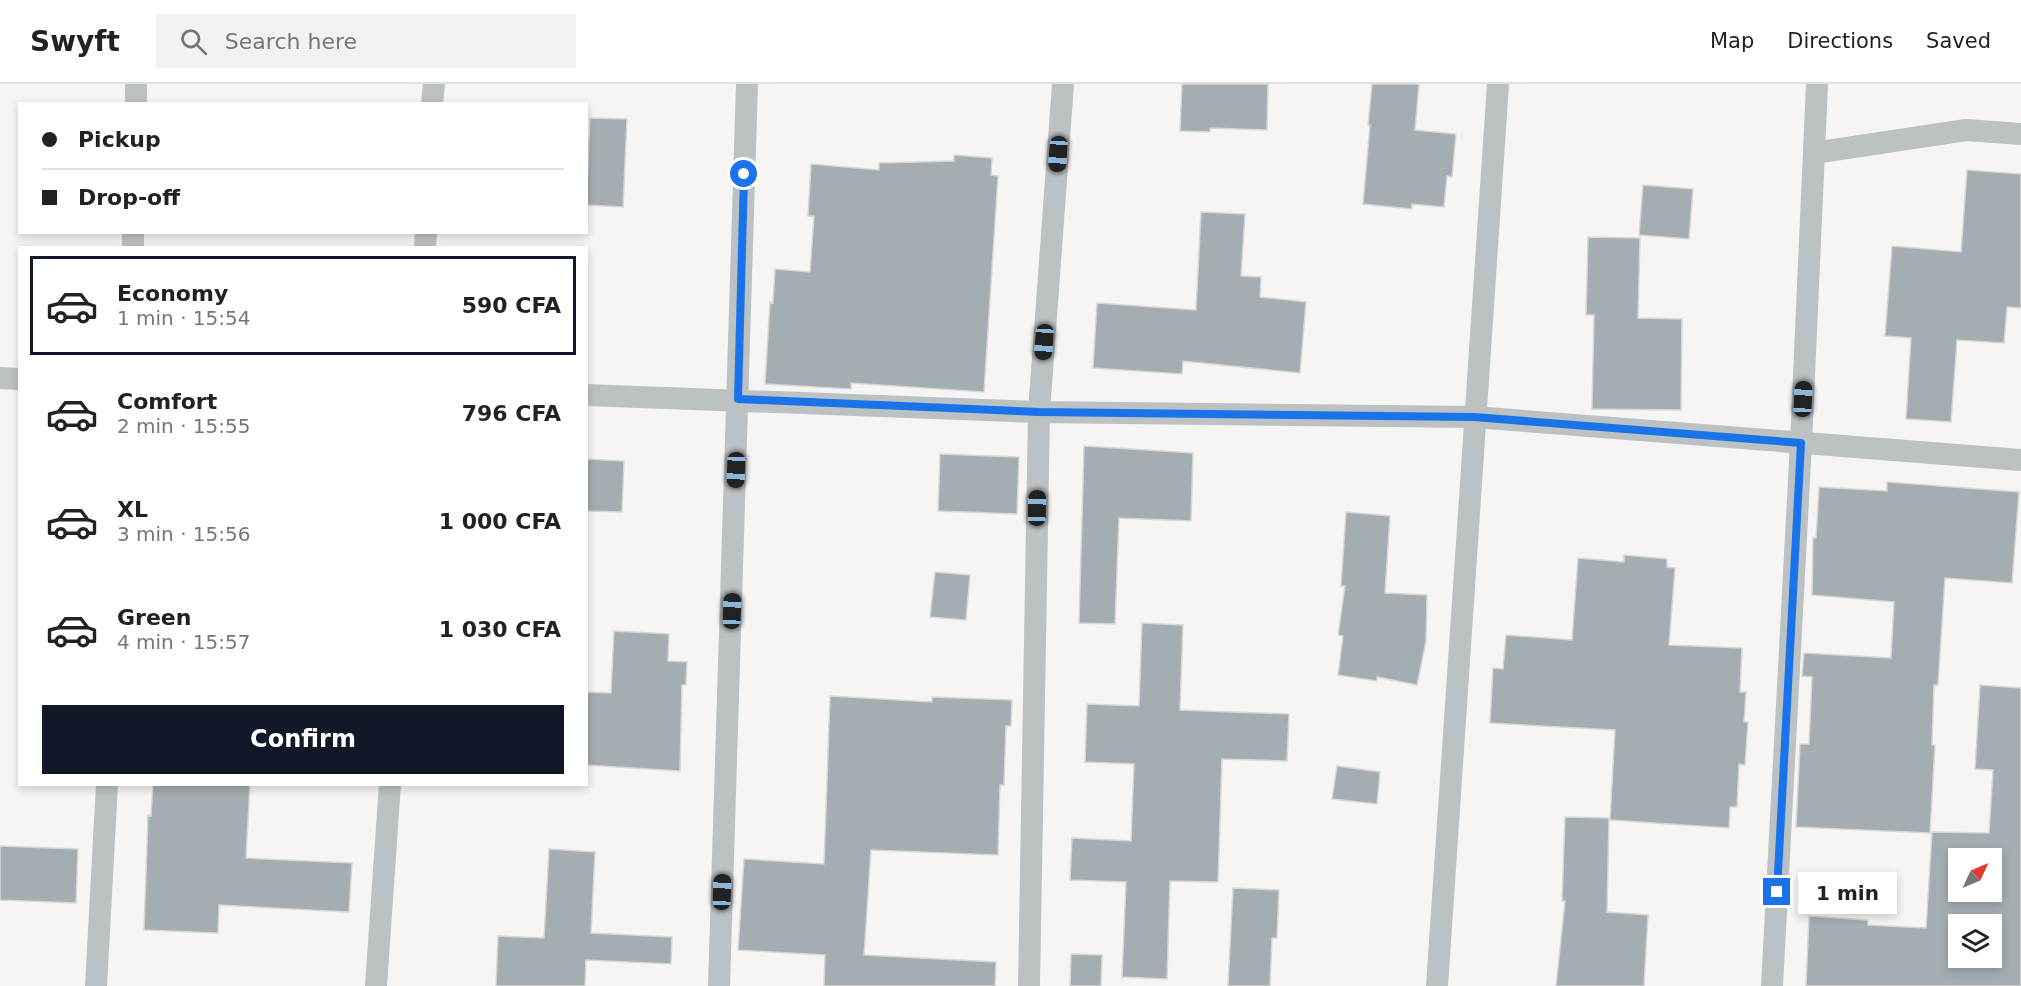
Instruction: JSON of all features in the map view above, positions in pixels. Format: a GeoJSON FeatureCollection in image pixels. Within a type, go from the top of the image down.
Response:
{"type":"FeatureCollection","features":[{"type":"Feature","properties":{"kind":"street"},"geometry":{"type":"LineString","coordinates":[[136,84],[136,102]]}},
{"type":"Feature","properties":{"kind":"street"},"geometry":{"type":"LineString","coordinates":[[432,102],[434,84]]}},
{"type":"Feature","properties":{"kind":"street"},"geometry":{"type":"LineString","coordinates":[[719,986],[747,84]]}},
{"type":"Feature","properties":{"kind":"street"},"geometry":{"type":"LineString","coordinates":[[1029,986],[1039,412],[1063,84]]}},
{"type":"Feature","properties":{"kind":"street"},"geometry":{"type":"LineString","coordinates":[[1437,986],[1498,84]]}},
{"type":"Feature","properties":{"kind":"street"},"geometry":{"type":"LineString","coordinates":[[1772,986],[1801,443],[1817,84]]}},
{"type":"Feature","properties":{"kind":"street"},"geometry":{"type":"LineString","coordinates":[[1814,153],[1966,130],[2021,134]]}},
{"type":"Feature","properties":{"kind":"street"},"geometry":{"type":"LineString","coordinates":[[0,378],[18,379]]}},
{"type":"Feature","properties":{"kind":"street"},"geometry":{"type":"LineString","coordinates":[[588,395],[1039,412],[1474,417],[2021,460]]}},
{"type":"Feature","properties":{"kind":"street"},"geometry":{"type":"LineString","coordinates":[[96,986],[107,786]]}},
{"type":"Feature","properties":{"kind":"street"},"geometry":{"type":"LineString","coordinates":[[376,986],[390,786]]}},
{"type":"Feature","properties":{"kind":"building"},"geometry":{"type":"Polygon","coordinates":[[[1182,84],[1268,84],[1267,130],[1210,128],[1210,132],[1180,131],[1182,84]]]}},
{"type":"Feature","properties":{"kind":"building"},"geometry":{"type":"Polygon","coordinates":[[[1372,84],[1419,84],[1415,130],[1456,134],[1452,177],[1447,176],[1444,207],[1412,204],[1412,209],[1363,204],[1372,84]]]}},
{"type":"Feature","properties":{"kind":"building"},"geometry":{"type":"Polygon","coordinates":[[[590,118],[627,119],[623,207],[588,205],[590,118]]]}},
{"type":"Feature","properties":{"kind":"building"},"geometry":{"type":"Polygon","coordinates":[[[954,155],[992,158],[991,175],[998,176],[984,392],[851,383],[851,389],[765,384],[770,302],[773,303],[775,269],[810,272],[814,216],[808,216],[811,164],[879,170],[879,163],[954,161],[954,155]]]}},
{"type":"Feature","properties":{"kind":"building"},"geometry":{"type":"Polygon","coordinates":[[[1967,170],[2021,174],[2021,308],[2007,307],[2004,343],[1957,340],[1951,422],[1906,419],[1911,338],[1885,336],[1892,246],[1961,252],[1967,170]]]}},
{"type":"Feature","properties":{"kind":"building"},"geometry":{"type":"Polygon","coordinates":[[[1643,185],[1693,189],[1689,239],[1639,235],[1643,185]]]}},
{"type":"Feature","properties":{"kind":"building"},"geometry":{"type":"Polygon","coordinates":[[[1201,212],[1245,214],[1241,276],[1261,277],[1260,297],[1306,302],[1300,373],[1183,361],[1182,374],[1093,368],[1097,303],[1196,310],[1201,212]]]}},
{"type":"Feature","properties":{"kind":"building"},"geometry":{"type":"Polygon","coordinates":[[[1588,237],[1640,238],[1638,318],[1682,319],[1681,410],[1592,409],[1594,315],[1586,315],[1588,237]]]}},
{"type":"Feature","properties":{"kind":"building"},"geometry":{"type":"Polygon","coordinates":[[[1084,446],[1193,453],[1191,521],[1119,518],[1115,624],[1079,623],[1084,446]]]}},
{"type":"Feature","properties":{"kind":"building"},"geometry":{"type":"Polygon","coordinates":[[[940,454],[1019,457],[1017,514],[938,511],[940,454]]]}},
{"type":"Feature","properties":{"kind":"building"},"geometry":{"type":"Polygon","coordinates":[[[588,459],[624,461],[622,512],[588,511],[588,459]]]}},
{"type":"Feature","properties":{"kind":"building"},"geometry":{"type":"Polygon","coordinates":[[[1887,482],[2019,492],[2012,583],[1945,578],[1938,685],[1934,685],[1932,745],[1935,745],[1930,833],[1796,827],[1800,744],[1809,744],[1812,677],[1802,676],[1804,653],[1891,658],[1894,602],[1812,595],[1813,538],[1816,538],[1819,487],[1887,491],[1887,482]]]}},
{"type":"Feature","properties":{"kind":"building"},"geometry":{"type":"Polygon","coordinates":[[[1346,512],[1390,516],[1385,593],[1427,595],[1426,641],[1417,685],[1377,677],[1377,681],[1338,675],[1343,636],[1338,635],[1345,586],[1341,586],[1346,512]]]}},
{"type":"Feature","properties":{"kind":"building"},"geometry":{"type":"Polygon","coordinates":[[[1624,555],[1667,559],[1667,567],[1675,568],[1669,645],[1742,648],[1740,692],[1746,692],[1744,722],[1748,722],[1745,765],[1739,764],[1737,807],[1730,807],[1729,828],[1610,820],[1615,730],[1490,723],[1493,668],[1503,669],[1506,635],[1572,640],[1578,558],[1624,562],[1624,555]]]}},
{"type":"Feature","properties":{"kind":"building"},"geometry":{"type":"Polygon","coordinates":[[[935,572],[970,575],[966,620],[930,617],[935,572]]]}},
{"type":"Feature","properties":{"kind":"building"},"geometry":{"type":"Polygon","coordinates":[[[1142,623],[1183,625],[1180,710],[1289,714],[1287,761],[1222,759],[1218,882],[1170,881],[1167,979],[1122,977],[1126,882],[1070,880],[1072,838],[1131,841],[1134,764],[1085,762],[1087,704],[1139,706],[1142,623]]]}},
{"type":"Feature","properties":{"kind":"building"},"geometry":{"type":"Polygon","coordinates":[[[614,631],[669,634],[668,661],[687,662],[686,685],[682,685],[680,771],[588,765],[588,692],[611,693],[614,631]]]}},
{"type":"Feature","properties":{"kind":"building"},"geometry":{"type":"Polygon","coordinates":[[[1980,685],[2021,688],[2021,986],[1806,986],[1809,916],[1868,920],[1868,925],[1926,928],[1932,832],[1989,833],[1993,770],[1975,769],[1980,685]]]}},
{"type":"Feature","properties":{"kind":"building"},"geometry":{"type":"Polygon","coordinates":[[[830,696],[932,702],[932,697],[1012,700],[1011,726],[1006,726],[1004,785],[1000,785],[998,855],[871,850],[864,955],[996,962],[995,986],[824,986],[825,955],[738,950],[744,859],[824,864],[830,696]]]}},
{"type":"Feature","properties":{"kind":"building"},"geometry":{"type":"Polygon","coordinates":[[[1337,766],[1380,772],[1377,804],[1332,799],[1337,766]]]}},
{"type":"Feature","properties":{"kind":"building"},"geometry":{"type":"Polygon","coordinates":[[[153,786],[250,786],[246,858],[352,863],[349,912],[219,905],[218,933],[144,930],[148,815],[151,816],[153,786]]]}},
{"type":"Feature","properties":{"kind":"building"},"geometry":{"type":"Polygon","coordinates":[[[1565,817],[1609,818],[1607,912],[1648,915],[1644,986],[1556,986],[1565,901],[1562,901],[1565,817]]]}},
{"type":"Feature","properties":{"kind":"building"},"geometry":{"type":"Polygon","coordinates":[[[0,846],[78,849],[76,903],[0,900],[0,846]]]}},
{"type":"Feature","properties":{"kind":"building"},"geometry":{"type":"Polygon","coordinates":[[[549,849],[595,852],[591,933],[672,937],[671,964],[586,960],[585,986],[496,986],[498,936],[544,938],[549,849]]]}},
{"type":"Feature","properties":{"kind":"building"},"geometry":{"type":"Polygon","coordinates":[[[1233,888],[1279,890],[1277,938],[1272,938],[1270,986],[1228,986],[1233,888]]]}},
{"type":"Feature","properties":{"kind":"building"},"geometry":{"type":"Polygon","coordinates":[[[1071,954],[1102,955],[1101,986],[1070,986],[1071,954]]]}},
{"type":"Feature","properties":{"kind":"route"},"geometry":{"type":"LineString","coordinates":[[744,174],[738,399],[1039,412],[1474,417],[1801,443],[1777,892]]}}]}
